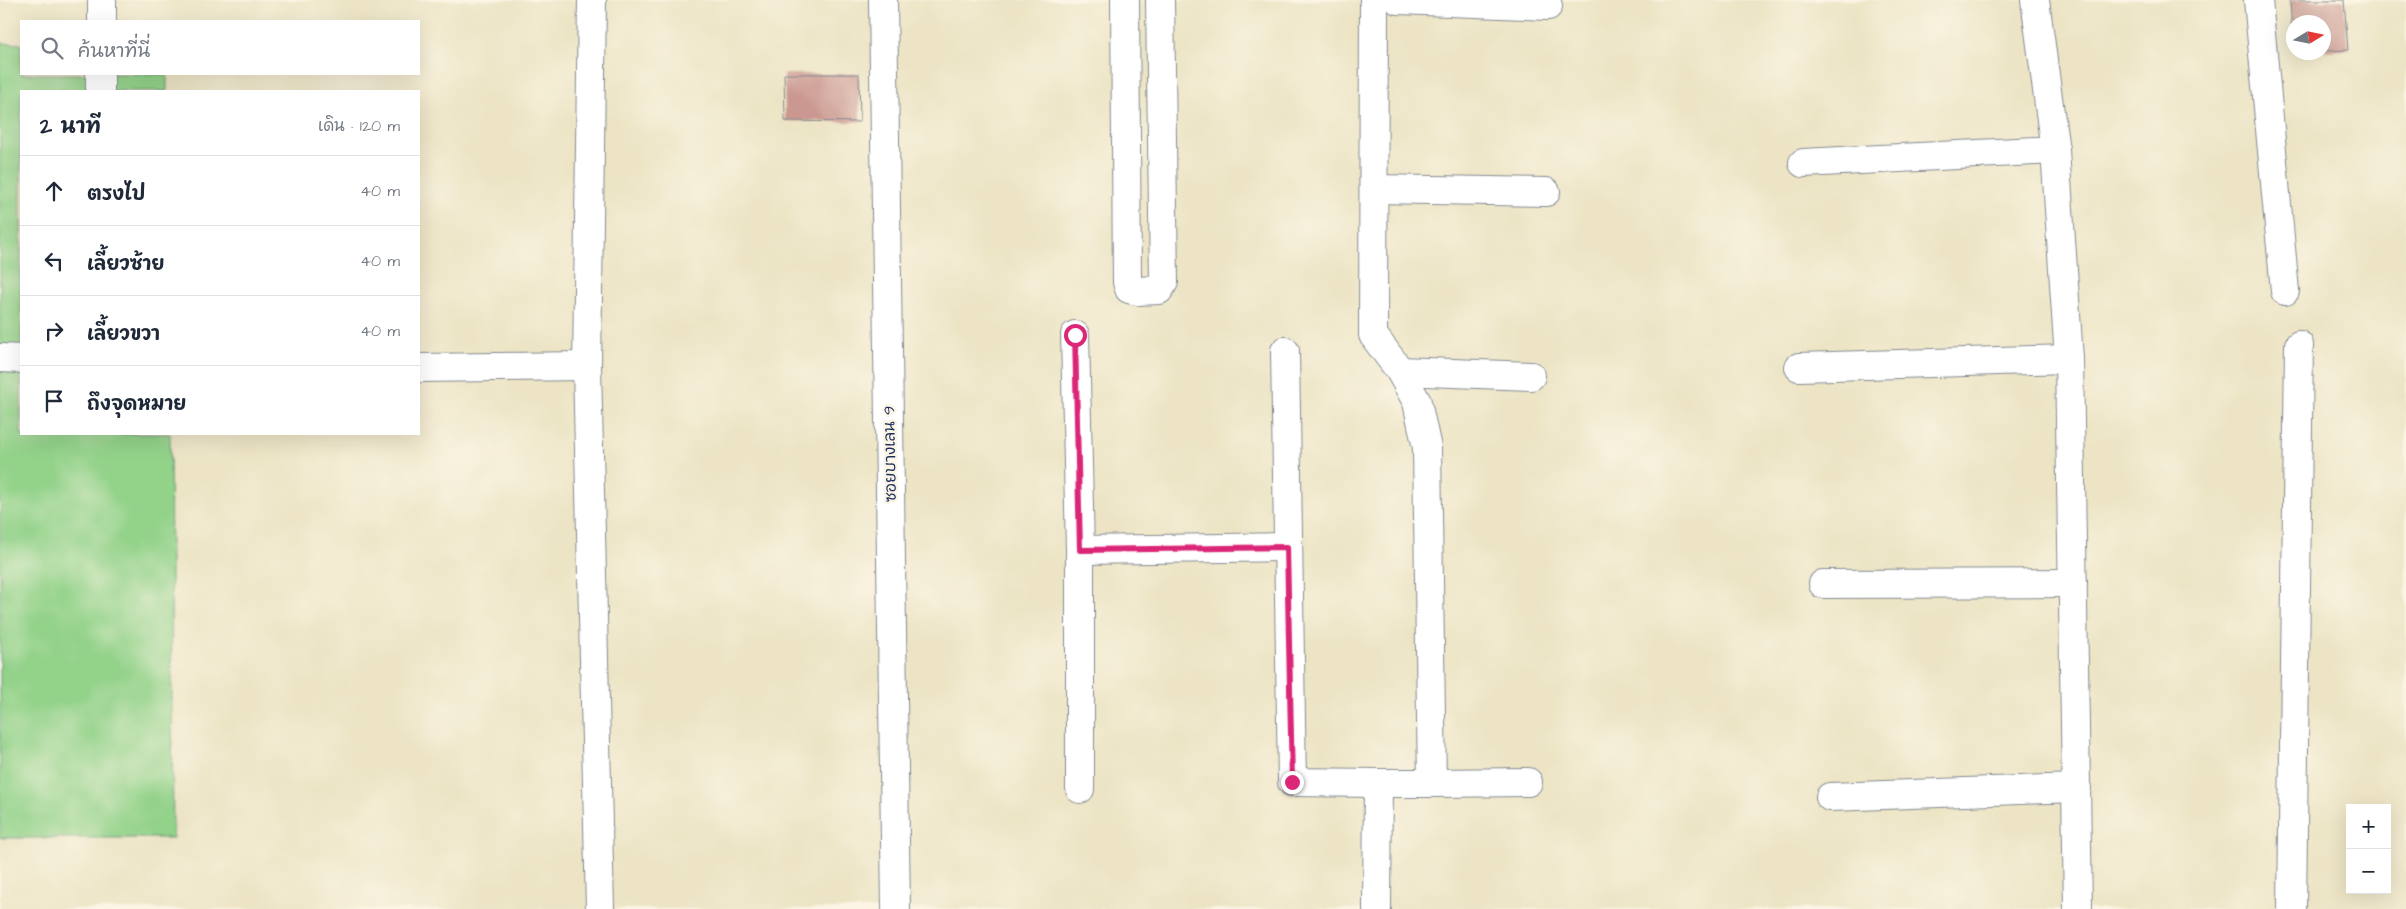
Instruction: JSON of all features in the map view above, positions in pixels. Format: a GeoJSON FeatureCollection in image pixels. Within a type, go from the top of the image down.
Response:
{"type":"FeatureCollection","features":[{"type":"Feature","properties":{"kind":"street"},"geometry":{"type":"LineString","coordinates":[[102,0],[102,20]]}},
{"type":"Feature","properties":{"kind":"street"},"geometry":{"type":"LineString","coordinates":[[592,0],[587,366],[600,909]]}},
{"type":"Feature","properties":{"kind":"street","name":"ซอยบางเลน 9"},"geometry":{"type":"LineString","coordinates":[[883,0],[896,909]]}},
{"type":"Feature","properties":{"kind":"street"},"geometry":{"type":"LineString","coordinates":[[1125,0],[1127,282],[1129,289],[1138,291],[1159,290],[1164,282],[1160,0]]}},
{"type":"Feature","properties":{"kind":"street"},"geometry":{"type":"LineString","coordinates":[[1374,0],[1373,334],[1400,371],[1417,402],[1427,448],[1432,783]]}},
{"type":"Feature","properties":{"kind":"street"},"geometry":{"type":"LineString","coordinates":[[1398,0],[1548,6]]}},
{"type":"Feature","properties":{"kind":"street"},"geometry":{"type":"LineString","coordinates":[[2034,0],[2055,150],[2069,359],[2078,909]]}},
{"type":"Feature","properties":{"kind":"street"},"geometry":{"type":"LineString","coordinates":[[2258,0],[2285,291]]}},
{"type":"Feature","properties":{"kind":"street"},"geometry":{"type":"LineString","coordinates":[[100,75],[100,90]]}},
{"type":"Feature","properties":{"kind":"street"},"geometry":{"type":"LineString","coordinates":[[1803,163],[2055,150]]}},
{"type":"Feature","properties":{"kind":"street"},"geometry":{"type":"LineString","coordinates":[[1374,189],[1546,192]]}},
{"type":"Feature","properties":{"kind":"street"},"geometry":{"type":"LineString","coordinates":[[1075,335],[1080,550],[1080,788]]}},
{"type":"Feature","properties":{"kind":"street"},"geometry":{"type":"LineString","coordinates":[[2292,909],[2299,345]]}},
{"type":"Feature","properties":{"kind":"street"},"geometry":{"type":"LineString","coordinates":[[1285,351],[1292,782],[1528,782]]}},
{"type":"Feature","properties":{"kind":"street"},"geometry":{"type":"LineString","coordinates":[[0,358],[20,359]]}},
{"type":"Feature","properties":{"kind":"street"},"geometry":{"type":"LineString","coordinates":[[1799,367],[2069,359]]}},
{"type":"Feature","properties":{"kind":"street"},"geometry":{"type":"LineString","coordinates":[[420,368],[587,366]]}},
{"type":"Feature","properties":{"kind":"street"},"geometry":{"type":"LineString","coordinates":[[1400,371],[1532,376]]}},
{"type":"Feature","properties":{"kind":"street"},"geometry":{"type":"LineString","coordinates":[[1080,550],[1287,547]]}},
{"type":"Feature","properties":{"kind":"street"},"geometry":{"type":"LineString","coordinates":[[1823,584],[2073,583]]}},
{"type":"Feature","properties":{"kind":"street"},"geometry":{"type":"LineString","coordinates":[[1377,909],[1378,783]]}},
{"type":"Feature","properties":{"kind":"street"},"geometry":{"type":"LineString","coordinates":[[1830,797],[2077,788]]}},
{"type":"Feature","properties":{"kind":"green space"},"geometry":{"type":"Polygon","coordinates":[[[0,43],[20,44],[20,75],[167,75],[167,90],[20,90],[20,435],[170,435],[173,838],[0,838],[0,43]]]}},
{"type":"Feature","properties":{"kind":"building"},"geometry":{"type":"Polygon","coordinates":[[[2290,0],[2344,0],[2348,50],[2331,51],[2331,15],[2291,15],[2290,0]]]}},
{"type":"Feature","properties":{"kind":"building"},"geometry":{"type":"Polygon","coordinates":[[[784,74],[859,74],[860,122],[785,121],[784,74]]]}},
{"type":"Feature","properties":{"kind":"route"},"geometry":{"type":"LineString","coordinates":[[1075,335],[1080,550],[1287,547],[1292,782]]}}]}
